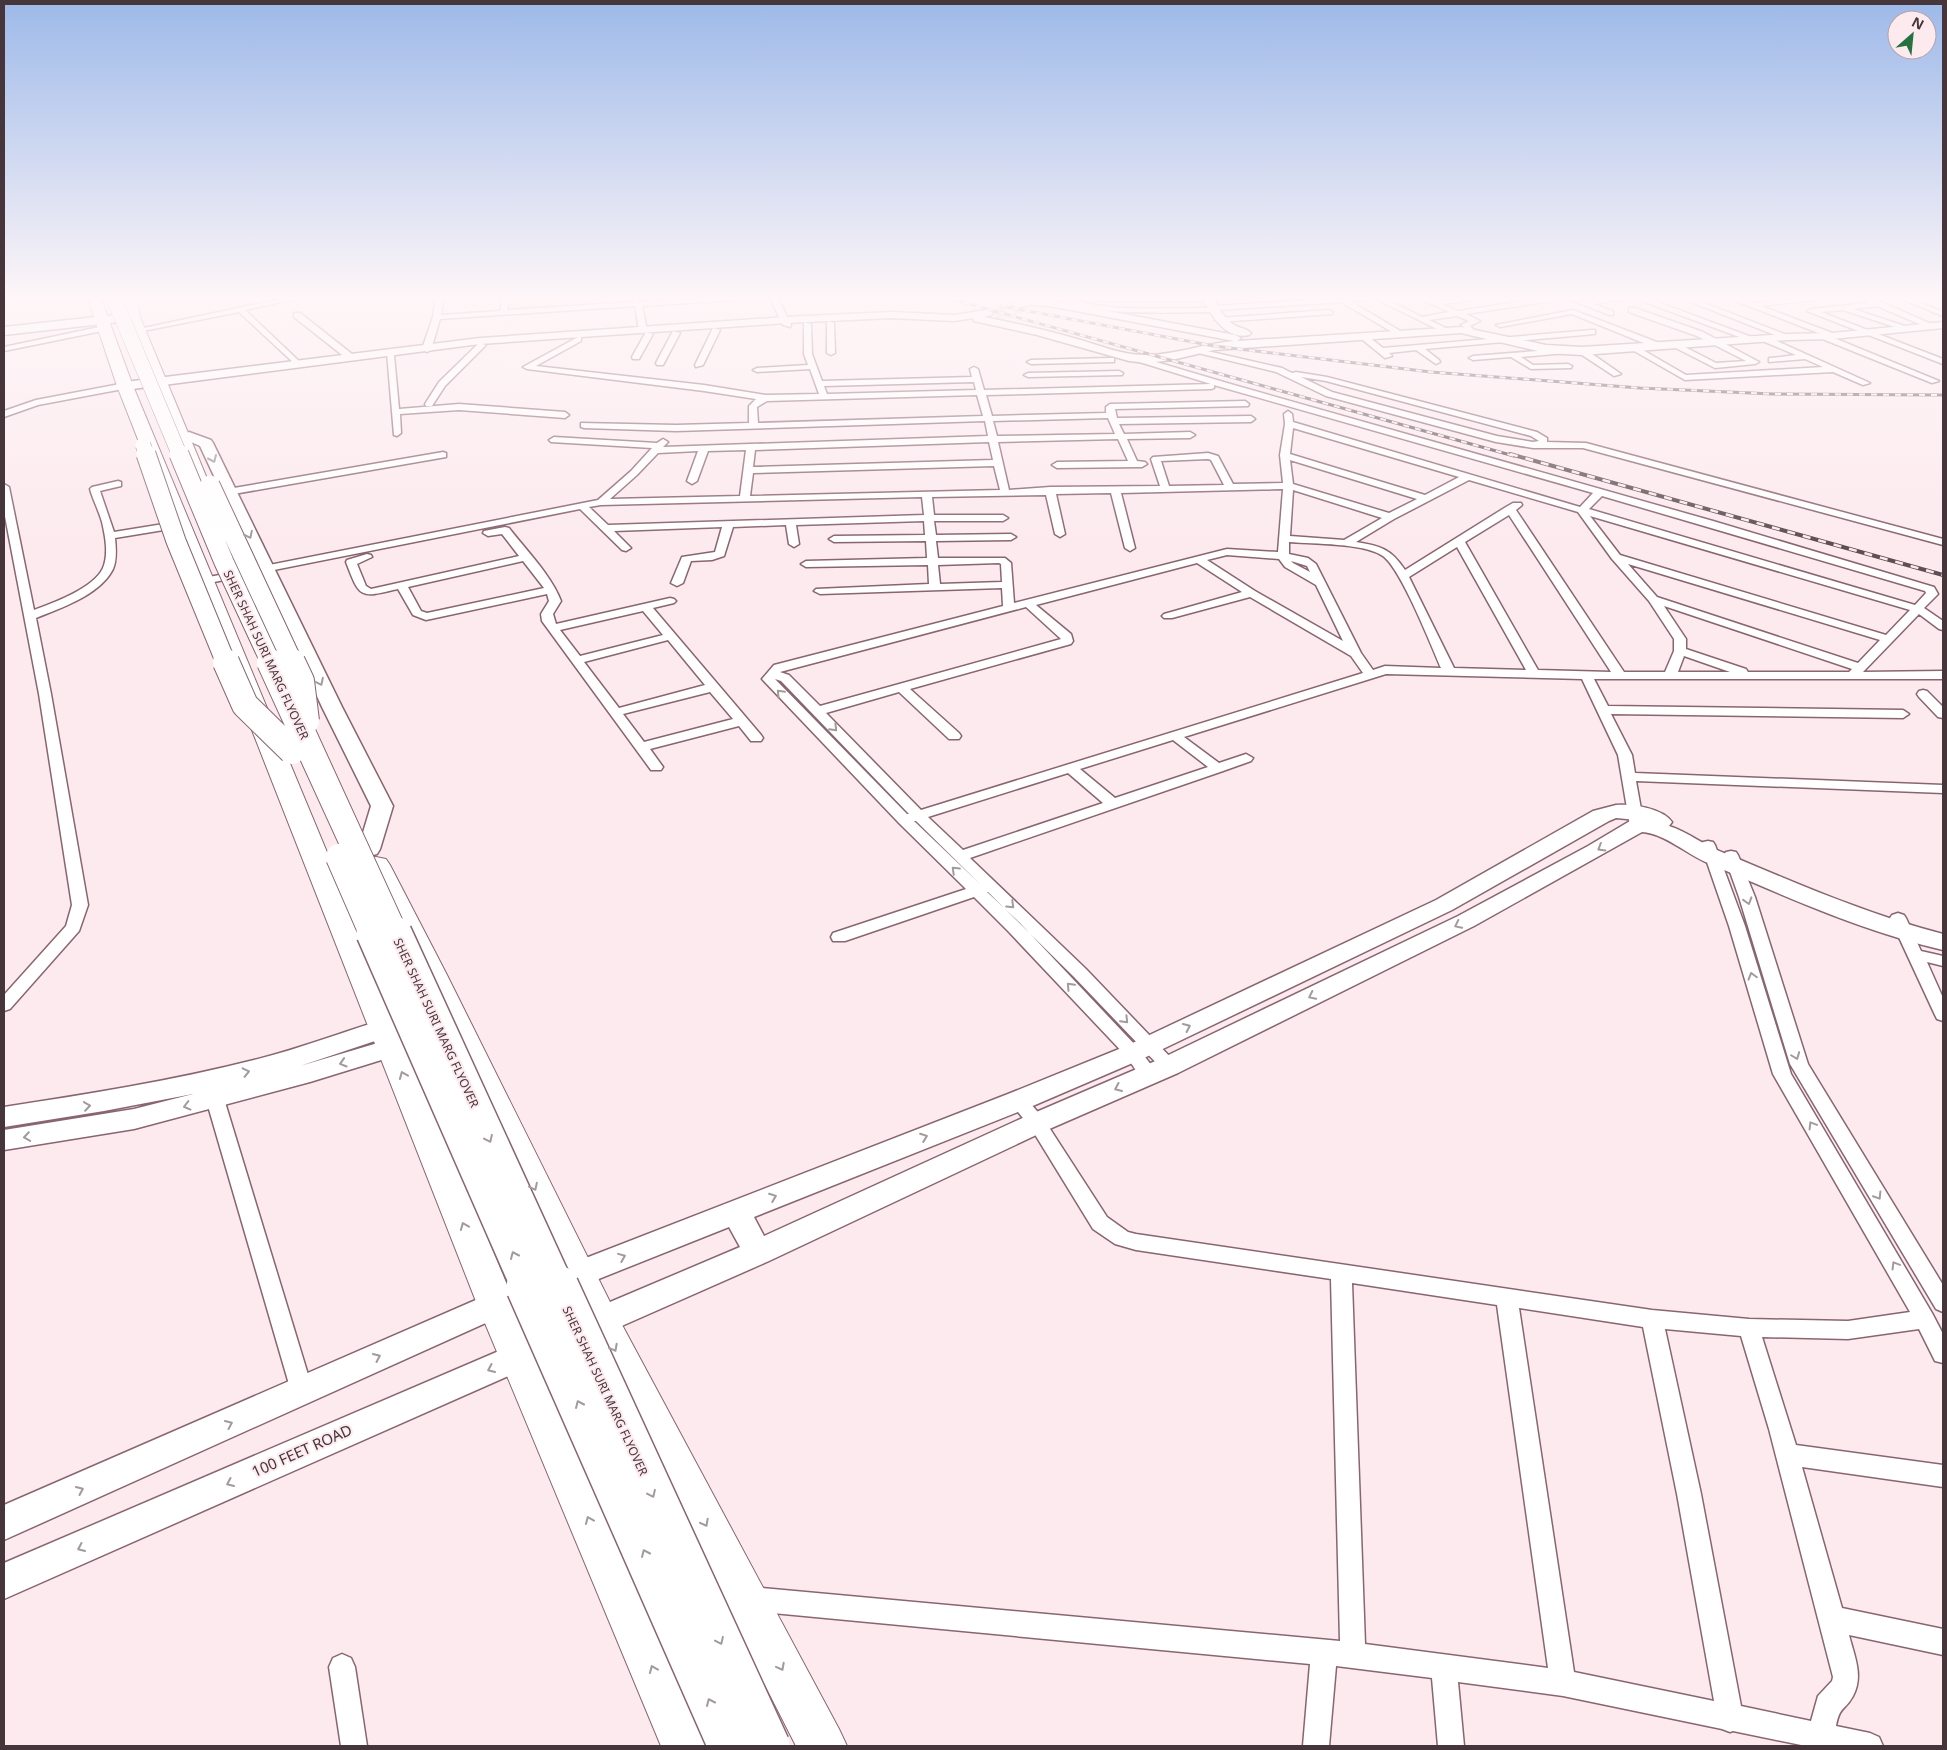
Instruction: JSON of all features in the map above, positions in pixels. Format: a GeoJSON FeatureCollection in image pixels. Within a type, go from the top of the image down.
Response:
{"type":"FeatureCollection","features":[{"type":"Feature","properties":{"kind":"highway"},"geometry":{"type":"LineString","coordinates":[[124,378],[176,541],[215,638],[245,705],[301,749]]}},
{"type":"Feature","properties":{"kind":"highway","name":"SHER SHAH SURI MARG FLYOVER"},"geometry":{"type":"LineString","coordinates":[[144,378],[301,749],[730,1746]]}},
{"type":"Feature","properties":{"kind":"highway"},"geometry":{"type":"LineString","coordinates":[[156,378],[185,433],[301,681],[301,749]]}},
{"type":"Feature","properties":{"kind":"highway"},"geometry":{"type":"LineString","coordinates":[[185,433],[205,496],[253,571],[369,849],[452,1015],[599,1320],[822,1746]]}},
{"type":"Feature","properties":{"kind":"highway"},"geometry":{"type":"LineString","coordinates":[[142,436],[182,524],[496,1304],[686,1746]]}},
{"type":"Feature","properties":{"kind":"highway","name":"SHER SHAH SURI MARG FLYOVER"},"geometry":{"type":"LineString","coordinates":[[301,749],[768,1746]]}},
{"type":"Feature","properties":{"kind":"street"},"geometry":{"type":"LineString","coordinates":[[4,414],[16,409],[61,398],[125,386],[186,378]]}},
{"type":"Feature","properties":{"kind":"street"},"geometry":{"type":"LineString","coordinates":[[392,378],[397,433]]}},
{"type":"Feature","properties":{"kind":"street"},"geometry":{"type":"LineString","coordinates":[[429,404],[448,378]]}},
{"type":"Feature","properties":{"kind":"street"},"geometry":{"type":"LineString","coordinates":[[617,378],[704,388],[766,398],[1224,385]]}},
{"type":"Feature","properties":{"kind":"street"},"geometry":{"type":"LineString","coordinates":[[817,378],[821,384],[823,397]]}},
{"type":"Feature","properties":{"kind":"street"},"geometry":{"type":"LineString","coordinates":[[1122,378],[1142,406]]}},
{"type":"Feature","properties":{"kind":"street"},"geometry":{"type":"LineString","coordinates":[[1172,378],[1177,387]]}},
{"type":"Feature","properties":{"kind":"street"},"geometry":{"type":"LineString","coordinates":[[1199,378],[1930,589],[1932,594],[1856,672]]}},
{"type":"Feature","properties":{"kind":"street"},"geometry":{"type":"LineString","coordinates":[[1296,378],[1329,394],[1496,439],[1540,445],[1583,445],[1943,542]]}},
{"type":"Feature","properties":{"kind":"street"},"geometry":{"type":"LineString","coordinates":[[1322,378],[1534,434],[1544,440],[1540,445]]}},
{"type":"Feature","properties":{"kind":"street"},"geometry":{"type":"LineString","coordinates":[[1855,378],[1866,383]]}},
{"type":"Feature","properties":{"kind":"street"},"geometry":{"type":"LineString","coordinates":[[1927,378],[1935,381]]}},
{"type":"Feature","properties":{"kind":"street"},"geometry":{"type":"LineString","coordinates":[[821,384],[977,379],[988,417],[1005,492]]}},
{"type":"Feature","properties":{"kind":"street"},"geometry":{"type":"LineString","coordinates":[[754,425],[753,406],[758,401],[766,398]]}},
{"type":"Feature","properties":{"kind":"street"},"geometry":{"type":"LineString","coordinates":[[1283,557],[1288,486],[1286,455],[1289,424],[1287,403]]}},
{"type":"Feature","properties":{"kind":"street"},"geometry":{"type":"LineString","coordinates":[[1134,464],[1108,408],[1245,404]]}},
{"type":"Feature","properties":{"kind":"street"},"geometry":{"type":"LineString","coordinates":[[395,412],[453,407],[564,415]]}},
{"type":"Feature","properties":{"kind":"street"},"geometry":{"type":"LineString","coordinates":[[4,408],[16,409]]}},
{"type":"Feature","properties":{"kind":"street"},"geometry":{"type":"LineString","coordinates":[[584,425],[676,428],[988,417],[1251,419]]}},
{"type":"Feature","properties":{"kind":"street"},"geometry":{"type":"LineString","coordinates":[[1289,424],[1917,609],[1929,615],[1943,627]]}},
{"type":"Feature","properties":{"kind":"street"},"geometry":{"type":"LineString","coordinates":[[601,502],[658,448],[676,428]]}},
{"type":"Feature","properties":{"kind":"street"},"geometry":{"type":"LineString","coordinates":[[185,433],[206,443],[228,492],[253,571]]}},
{"type":"Feature","properties":{"kind":"street"},"geometry":{"type":"LineString","coordinates":[[554,440],[658,448],[704,449],[993,439],[1190,435]]}},
{"type":"Feature","properties":{"kind":"street"},"geometry":{"type":"LineString","coordinates":[[677,583],[686,559],[720,554],[749,470],[751,447]]}},
{"type":"Feature","properties":{"kind":"street"},"geometry":{"type":"LineString","coordinates":[[692,481],[704,449]]}},
{"type":"Feature","properties":{"kind":"street"},"geometry":{"type":"LineString","coordinates":[[228,492],[443,455]]}},
{"type":"Feature","properties":{"kind":"street"},"geometry":{"type":"LineString","coordinates":[[1286,455],[1425,498]]}},
{"type":"Feature","properties":{"kind":"street"},"geometry":{"type":"LineString","coordinates":[[1165,488],[1156,464],[1158,458],[1213,457],[1230,487]]}},
{"type":"Feature","properties":{"kind":"street"},"geometry":{"type":"LineString","coordinates":[[749,470],[998,463]]}},
{"type":"Feature","properties":{"kind":"street"},"geometry":{"type":"LineString","coordinates":[[1345,544],[1390,517],[1493,463]]}},
{"type":"Feature","properties":{"kind":"street"},"geometry":{"type":"LineString","coordinates":[[1057,465],[1156,464]]}},
{"type":"Feature","properties":{"kind":"street"},"geometry":{"type":"LineString","coordinates":[[1403,576],[1532,496],[1554,480]]}},
{"type":"Feature","properties":{"kind":"street"},"geometry":{"type":"LineString","coordinates":[[29,616],[79,594],[91,587],[105,573],[109,563],[109,536],[106,518],[96,489],[118,484]]}},
{"type":"Feature","properties":{"kind":"street"},"geometry":{"type":"LineString","coordinates":[[606,528],[736,512],[927,494],[1288,486],[1390,517]]}},
{"type":"Feature","properties":{"kind":"street"},"geometry":{"type":"LineString","coordinates":[[4,488],[45,694],[80,905],[73,927],[4,1005]]}},
{"type":"Feature","properties":{"kind":"street"},"geometry":{"type":"LineString","coordinates":[[1115,489],[1130,548]]}},
{"type":"Feature","properties":{"kind":"street"},"geometry":{"type":"LineString","coordinates":[[1050,490],[1060,534]]}},
{"type":"Feature","properties":{"kind":"street"},"geometry":{"type":"LineString","coordinates":[[1582,511],[1599,493]]}},
{"type":"Feature","properties":{"kind":"street"},"geometry":{"type":"LineString","coordinates":[[927,494],[930,518],[931,561],[935,587]]}},
{"type":"Feature","properties":{"kind":"street"},"geometry":{"type":"LineString","coordinates":[[528,557],[371,592],[364,590],[351,562],[358,558],[502,527],[601,502],[736,512],[791,523],[930,518],[1003,518]]}},
{"type":"Feature","properties":{"kind":"street"},"geometry":{"type":"LineString","coordinates":[[582,506],[626,548]]}},
{"type":"Feature","properties":{"kind":"street"},"geometry":{"type":"LineString","coordinates":[[1510,509],[1620,676]]}},
{"type":"Feature","properties":{"kind":"street"},"geometry":{"type":"LineString","coordinates":[[1582,511],[1616,557],[1653,599],[1680,639],[1680,651],[1670,676]]}},
{"type":"Feature","properties":{"kind":"street"},"geometry":{"type":"LineString","coordinates":[[791,523],[794,544]]}},
{"type":"Feature","properties":{"kind":"street"},"geometry":{"type":"LineString","coordinates":[[109,536],[182,524]]}},
{"type":"Feature","properties":{"kind":"street"},"geometry":{"type":"LineString","coordinates":[[204,581],[502,527]]}},
{"type":"Feature","properties":{"kind":"street"},"geometry":{"type":"LineString","coordinates":[[502,527],[528,557],[551,590],[555,603],[546,617],[553,628],[656,767]]}},
{"type":"Feature","properties":{"kind":"street"},"geometry":{"type":"LineString","coordinates":[[834,539],[1011,538]]}},
{"type":"Feature","properties":{"kind":"street"},"geometry":{"type":"LineString","coordinates":[[1285,539],[1345,544],[1378,550],[1389,555],[1403,576],[1450,673]]}},
{"type":"Feature","properties":{"kind":"street"},"geometry":{"type":"LineString","coordinates":[[1459,541],[1534,674]]}},
{"type":"Feature","properties":{"kind":"street"},"geometry":{"type":"LineString","coordinates":[[984,889],[868,774],[768,681],[778,668],[1227,552],[1283,557],[1306,561],[1311,564],[1355,653],[1369,673]]}},
{"type":"Feature","properties":{"kind":"street"},"geometry":{"type":"LineString","coordinates":[[1616,557],[1888,639]]}},
{"type":"Feature","properties":{"kind":"street"},"geometry":{"type":"LineString","coordinates":[[1198,559],[1251,593],[1355,653]]}},
{"type":"Feature","properties":{"kind":"street"},"geometry":{"type":"LineString","coordinates":[[806,564],[1002,560],[1006,563],[1009,608]]}},
{"type":"Feature","properties":{"kind":"street"},"geometry":{"type":"LineString","coordinates":[[820,591],[1007,585]]}},
{"type":"Feature","properties":{"kind":"street"},"geometry":{"type":"LineString","coordinates":[[402,586],[417,613],[426,617],[551,590]]}},
{"type":"Feature","properties":{"kind":"street"},"geometry":{"type":"LineString","coordinates":[[1168,616],[1251,593]]}},
{"type":"Feature","properties":{"kind":"street"},"geometry":{"type":"LineString","coordinates":[[1653,599],[1856,672]]}},
{"type":"Feature","properties":{"kind":"street"},"geometry":{"type":"LineString","coordinates":[[553,628],[670,601]]}},
{"type":"Feature","properties":{"kind":"street"},"geometry":{"type":"LineString","coordinates":[[817,711],[1067,641],[1067,636],[1027,603]]}},
{"type":"Feature","properties":{"kind":"street"},"geometry":{"type":"LineString","coordinates":[[646,607],[756,738]]}},
{"type":"Feature","properties":{"kind":"street"},"geometry":{"type":"LineString","coordinates":[[577,660],[671,636]]}},
{"type":"Feature","properties":{"kind":"street"},"geometry":{"type":"LineString","coordinates":[[1680,651],[1756,677]]}},
{"type":"Feature","properties":{"kind":"street"},"geometry":{"type":"LineString","coordinates":[[911,818],[1175,736],[1369,673],[1401,669],[1450,673],[1620,676],[1756,677],[1856,672],[1943,675]]}},
{"type":"Feature","properties":{"kind":"street"},"geometry":{"type":"LineString","coordinates":[[772,674],[785,678],[817,711],[868,774]]}},
{"type":"Feature","properties":{"kind":"street"},"geometry":{"type":"LineString","coordinates":[[1586,675],[1625,755],[1636,819]]}},
{"type":"Feature","properties":{"kind":"street"},"geometry":{"type":"LineString","coordinates":[[616,712],[714,687]]}},
{"type":"Feature","properties":{"kind":"street"},"geometry":{"type":"LineString","coordinates":[[902,688],[954,736]]}},
{"type":"Feature","properties":{"kind":"street"},"geometry":{"type":"LineString","coordinates":[[1923,694],[1943,714]]}},
{"type":"Feature","properties":{"kind":"street"},"geometry":{"type":"LineString","coordinates":[[1604,710],[1902,714]]}},
{"type":"Feature","properties":{"kind":"street"},"geometry":{"type":"LineString","coordinates":[[642,747],[741,721]]}},
{"type":"Feature","properties":{"kind":"street"},"geometry":{"type":"LineString","coordinates":[[1175,736],[1218,768]]}},
{"type":"Feature","properties":{"kind":"street"},"geometry":{"type":"LineString","coordinates":[[961,856],[1246,758]]}},
{"type":"Feature","properties":{"kind":"street"},"geometry":{"type":"LineString","coordinates":[[1070,768],[1113,804]]}},
{"type":"Feature","properties":{"kind":"street"},"geometry":{"type":"LineString","coordinates":[[1630,777],[1943,789]]}},
{"type":"Feature","properties":{"kind":"street"},"geometry":{"type":"LineString","coordinates":[[4,1524],[496,1304],[577,1275],[1018,1101],[1141,1049],[1444,905],[1601,816],[1613,812],[1636,819],[1647,826],[1669,833],[1814,899],[1902,925],[1943,942]]}},
{"type":"Feature","properties":{"kind":"street"},"geometry":{"type":"LineString","coordinates":[[911,818],[961,856],[984,889],[1014,926],[1141,1049],[1159,1070]]}},
{"type":"Feature","properties":{"kind":"street","name":"100 FEET ROAD"},"geometry":{"type":"LineString","coordinates":[[4,1582],[758,1252],[1037,1123],[1159,1070],[1466,921],[1596,851],[1636,819]]}},
{"type":"Feature","properties":{"kind":"street"},"geometry":{"type":"LineString","coordinates":[[1722,856],[1738,926],[1782,1074],[1910,1291],[1943,1354]]}},
{"type":"Feature","properties":{"kind":"street"},"geometry":{"type":"LineString","coordinates":[[1722,856],[1799,1064],[1942,1298]]}},
{"type":"Feature","properties":{"kind":"street"},"geometry":{"type":"LineString","coordinates":[[840,937],[984,889]]}},
{"type":"Feature","properties":{"kind":"street"},"geometry":{"type":"LineString","coordinates":[[1902,925],[1943,931]]}},
{"type":"Feature","properties":{"kind":"street"},"geometry":{"type":"LineString","coordinates":[[1902,925],[1943,1015]]}},
{"type":"Feature","properties":{"kind":"street"},"geometry":{"type":"LineString","coordinates":[[1917,955],[1943,961]]}},
{"type":"Feature","properties":{"kind":"street"},"geometry":{"type":"LineString","coordinates":[[4,1140],[134,1120],[215,1099],[452,1015]]}},
{"type":"Feature","properties":{"kind":"street"},"geometry":{"type":"LineString","coordinates":[[4,1117],[96,1104],[180,1088],[388,1039]]}},
{"type":"Feature","properties":{"kind":"street"},"geometry":{"type":"LineString","coordinates":[[1141,1049],[1159,1070]]}},
{"type":"Feature","properties":{"kind":"street"},"geometry":{"type":"LineString","coordinates":[[215,1099],[302,1392]]}},
{"type":"Feature","properties":{"kind":"street"},"geometry":{"type":"LineString","coordinates":[[1018,1101],[1037,1123],[1100,1223],[1122,1238],[1136,1242],[1652,1320],[1749,1328],[1848,1330],[1925,1319]]}},
{"type":"Feature","properties":{"kind":"street"},"geometry":{"type":"LineString","coordinates":[[735,1212],[758,1252]]}},
{"type":"Feature","properties":{"kind":"street"},"geometry":{"type":"LineString","coordinates":[[1341,1274],[1353,1655]]}},
{"type":"Feature","properties":{"kind":"street"},"geometry":{"type":"LineString","coordinates":[[1910,1291],[1942,1298]]}},
{"type":"Feature","properties":{"kind":"street"},"geometry":{"type":"LineString","coordinates":[[1507,1299],[1563,1683]]}},
{"type":"Feature","properties":{"kind":"street"},"geometry":{"type":"LineString","coordinates":[[1652,1320],[1689,1494],[1730,1719]]}},
{"type":"Feature","properties":{"kind":"street"},"geometry":{"type":"LineString","coordinates":[[1749,1328],[1787,1454],[1832,1618],[1846,1677],[1843,1688],[1827,1705],[1821,1742]]}},
{"type":"Feature","properties":{"kind":"street"},"geometry":{"type":"LineString","coordinates":[[1787,1454],[1943,1476]]}},
{"type":"Feature","properties":{"kind":"street"},"geometry":{"type":"LineString","coordinates":[[745,1598],[1324,1652],[1444,1666],[1563,1683],[1730,1719],[1821,1742],[1870,1746]]}},
{"type":"Feature","properties":{"kind":"street"},"geometry":{"type":"LineString","coordinates":[[1832,1618],[1943,1642]]}},
{"type":"Feature","properties":{"kind":"street"},"geometry":{"type":"LineString","coordinates":[[1316,1746],[1324,1652]]}},
{"type":"Feature","properties":{"kind":"street"},"geometry":{"type":"LineString","coordinates":[[1444,1666],[1451,1746]]}},
{"type":"Feature","properties":{"kind":"street"},"geometry":{"type":"LineString","coordinates":[[342,1667],[354,1746]]}},
{"type":"Feature","properties":{"kind":"railway"},"geometry":{"type":"LineString","coordinates":[[1233,378],[1514,456]]}},
{"type":"Feature","properties":{"kind":"railway"},"geometry":{"type":"LineString","coordinates":[[1505,378],[1640,388],[1773,394],[1943,395]]}},
{"type":"Feature","properties":{"kind":"railway"},"geometry":{"type":"LineString","coordinates":[[1510,454],[1943,575]]}}]}
